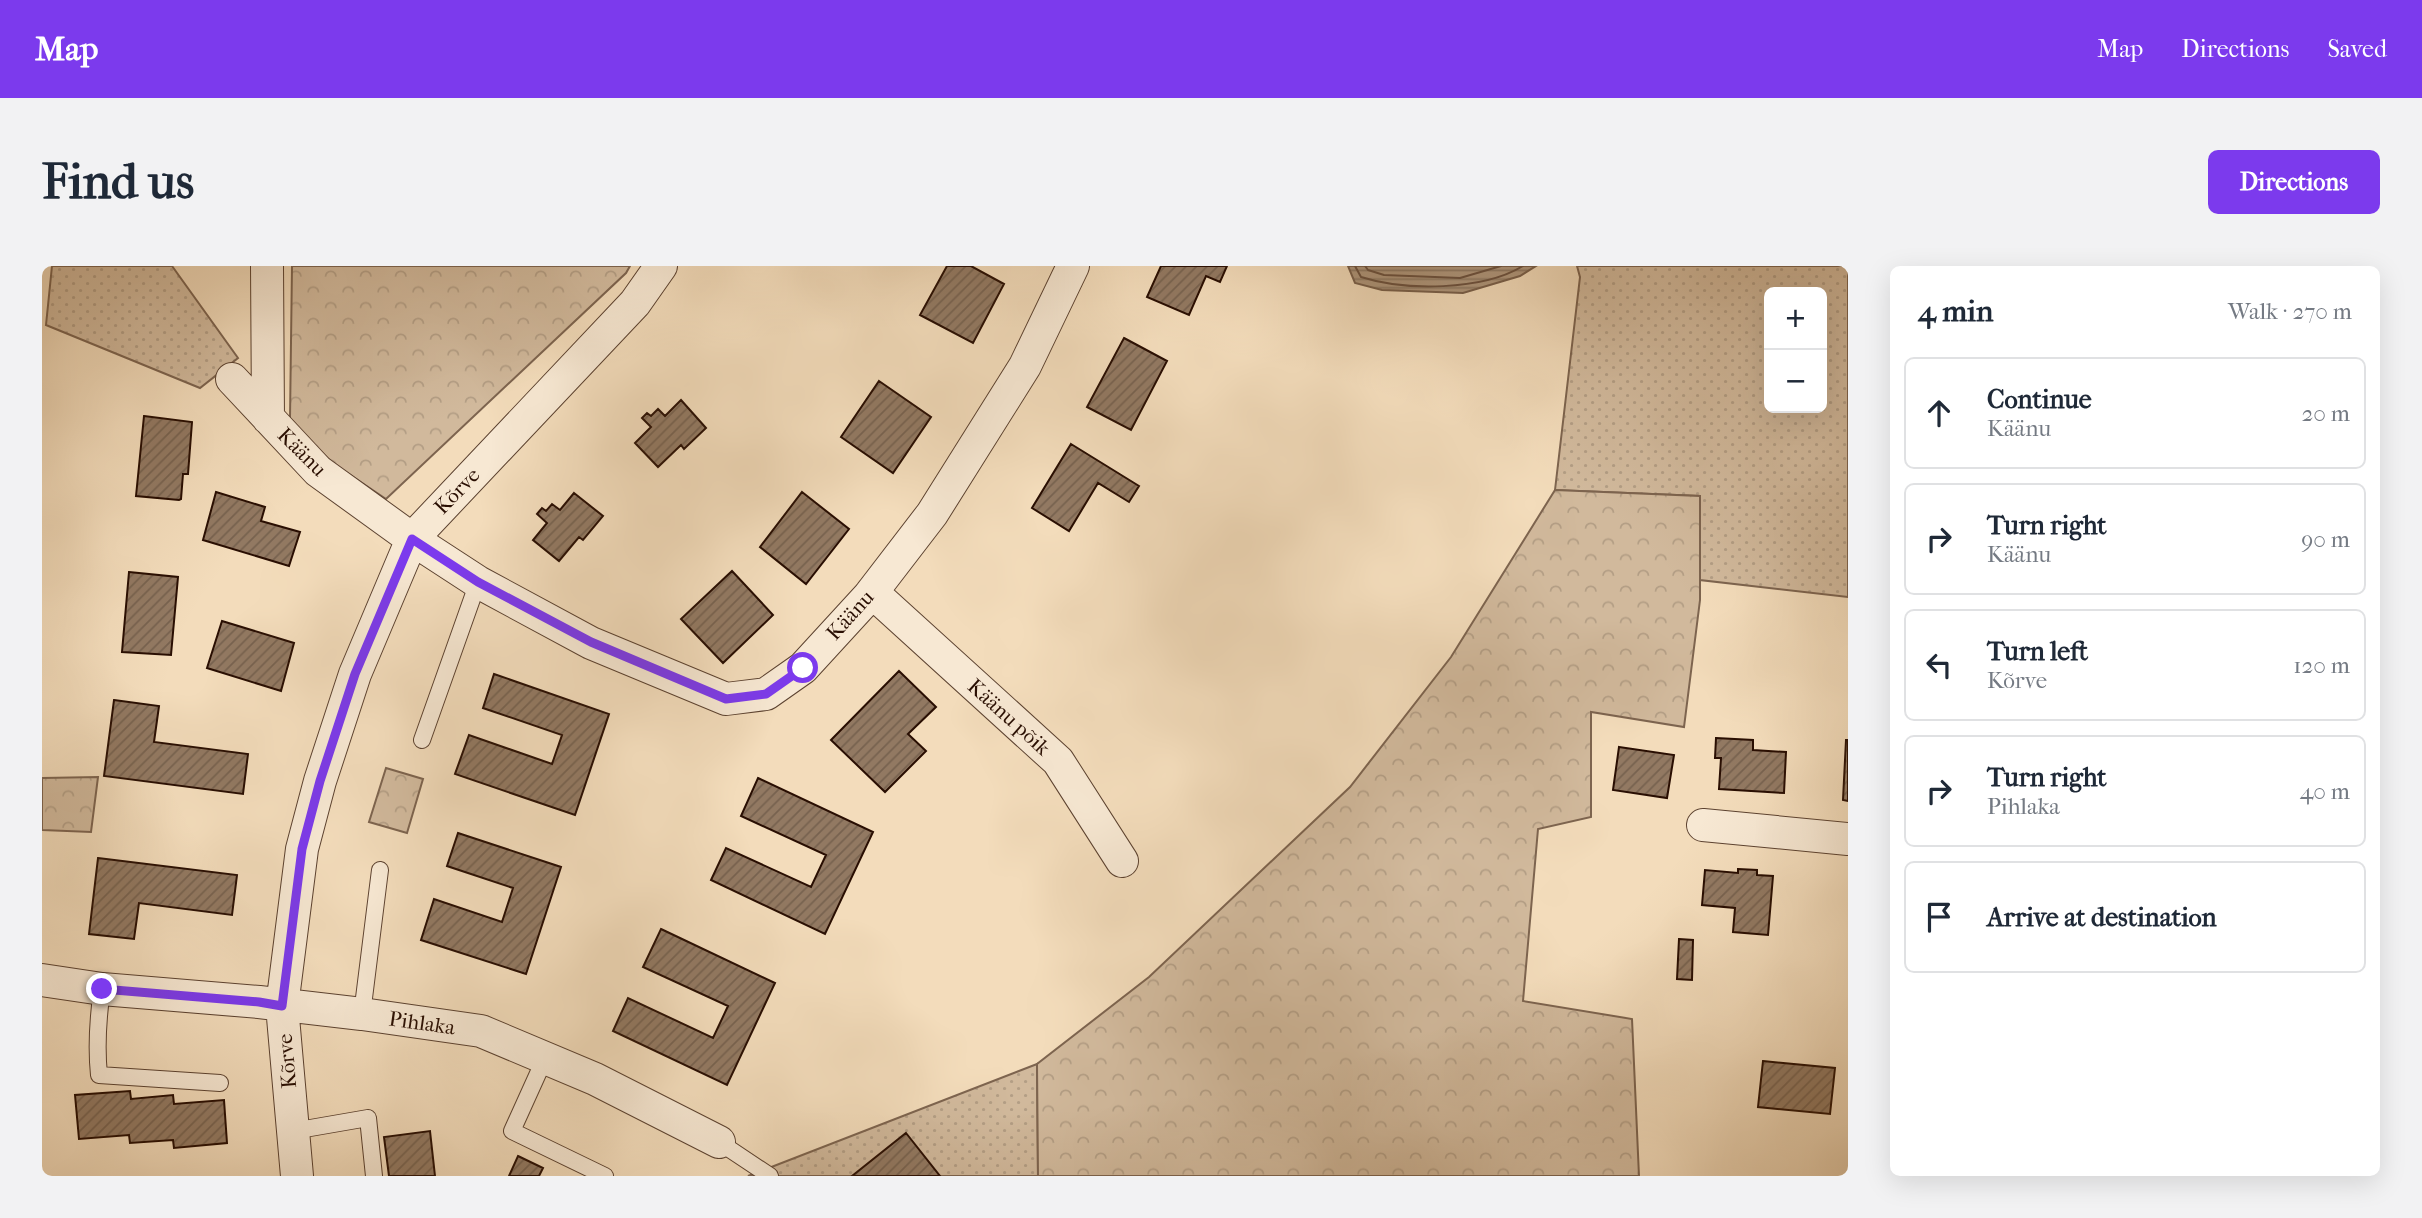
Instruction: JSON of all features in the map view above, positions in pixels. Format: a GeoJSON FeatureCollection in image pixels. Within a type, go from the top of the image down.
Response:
{"type":"FeatureCollection","features":[{"type":"Feature","properties":{"kind":"street"},"geometry":{"type":"LineString","coordinates":[[267,266],[268,418]]}},
{"type":"Feature","properties":{"kind":"street","name":"Kõrve"},"geometry":{"type":"LineString","coordinates":[[297,1176],[282,1006],[302,849],[320,781],[355,674],[412,539],[635,303],[661,266]]}},
{"type":"Feature","properties":{"kind":"street","name":"Käänu"},"geometry":{"type":"LineString","coordinates":[[232,379],[318,471],[412,539],[478,582],[591,642],[726,699],[766,694],[803,668],[872,592],[932,514],[1018,377],[1073,266]]}},
{"type":"Feature","properties":{"kind":"street","name":"Käänu põik"},"geometry":{"type":"LineString","coordinates":[[872,592],[1058,761],[1122,861]]}},
{"type":"Feature","properties":{"kind":"street"},"geometry":{"type":"LineString","coordinates":[[1703,825],[1848,839]]}},
{"type":"Feature","properties":{"kind":"street","name":"Pihlaka"},"geometry":{"type":"LineString","coordinates":[[42,980],[102,989],[259,1002],[481,1031],[595,1079],[719,1142]]}},
{"type":"Feature","properties":{"kind":"lane"},"geometry":{"type":"LineString","coordinates":[[422,740],[478,582]]}},
{"type":"Feature","properties":{"kind":"lane"},"geometry":{"type":"LineString","coordinates":[[362,1014],[380,870]]}},
{"type":"Feature","properties":{"kind":"lane"},"geometry":{"type":"LineString","coordinates":[[102,989],[98,1028],[99,1075],[220,1083]]}},
{"type":"Feature","properties":{"kind":"lane"},"geometry":{"type":"LineString","coordinates":[[545,1058],[512,1131],[604,1176]]}},
{"type":"Feature","properties":{"kind":"lane"},"geometry":{"type":"LineString","coordinates":[[293,1131],[368,1118],[374,1176]]}},
{"type":"Feature","properties":{"kind":"lane","name":"Pihlaka"},"geometry":{"type":"LineString","coordinates":[[719,1142],[770,1176]]}},
{"type":"Feature","properties":{"kind":"green space"},"geometry":{"type":"Polygon","coordinates":[[[52,266],[172,266],[238,358],[200,388],[46,325],[52,266]]]}},
{"type":"Feature","properties":{"kind":"green space"},"geometry":{"type":"Polygon","coordinates":[[[292,266],[630,266],[626,273],[386,499],[334,464],[293,426],[290,418],[292,266]]]}},
{"type":"Feature","properties":{"kind":"green space"},"geometry":{"type":"Polygon","coordinates":[[[1577,266],[1848,266],[1848,597],[1700,580],[1700,496],[1555,490],[1580,277],[1577,266]]]}},
{"type":"Feature","properties":{"kind":"green space"},"geometry":{"type":"Polygon","coordinates":[[[1555,490],[1700,496],[1700,600],[1684,727],[1591,712],[1591,817],[1538,829],[1523,1001],[1632,1019],[1639,1176],[1038,1176],[1037,1064],[1149,977],[1350,787],[1451,657],[1555,490]]]}},
{"type":"Feature","properties":{"kind":"green space"},"geometry":{"type":"Polygon","coordinates":[[[386,768],[423,779],[407,833],[369,822],[386,768]]]}},
{"type":"Feature","properties":{"kind":"green space"},"geometry":{"type":"Polygon","coordinates":[[[98,777],[91,832],[42,830],[42,778],[98,777]]]}},
{"type":"Feature","properties":{"kind":"green space"},"geometry":{"type":"Polygon","coordinates":[[[1037,1064],[1038,1176],[748,1176],[1037,1064]]]}},
{"type":"Feature","properties":{"kind":"water"},"geometry":{"type":"Polygon","coordinates":[[[1348,266],[1536,266],[1520,276],[1463,293],[1382,290],[1355,283],[1348,266]]]}},
{"type":"Feature","properties":{"kind":"building"},"geometry":{"type":"Polygon","coordinates":[[[947,266],[971,266],[1004,284],[973,343],[920,315],[947,266]]]}},
{"type":"Feature","properties":{"kind":"building"},"geometry":{"type":"Polygon","coordinates":[[[1161,266],[1227,266],[1220,282],[1206,276],[1189,315],[1147,297],[1161,266]]]}},
{"type":"Feature","properties":{"kind":"building"},"geometry":{"type":"Polygon","coordinates":[[[1124,338],[1167,361],[1131,430],[1087,407],[1124,338]]]}},
{"type":"Feature","properties":{"kind":"building"},"geometry":{"type":"Polygon","coordinates":[[[879,381],[931,417],[893,473],[841,437],[879,381]]]}},
{"type":"Feature","properties":{"kind":"building"},"geometry":{"type":"Polygon","coordinates":[[[681,400],[706,428],[684,449],[681,445],[658,467],[635,443],[651,427],[642,418],[647,413],[651,416],[658,409],[665,416],[681,400]]]}},
{"type":"Feature","properties":{"kind":"building"},"geometry":{"type":"Polygon","coordinates":[[[144,416],[192,422],[188,474],[183,474],[179,500],[136,496],[144,416]]]}},
{"type":"Feature","properties":{"kind":"building"},"geometry":{"type":"Polygon","coordinates":[[[1071,444],[1139,486],[1129,502],[1098,483],[1069,531],[1032,508],[1071,444]]]}},
{"type":"Feature","properties":{"kind":"building"},"geometry":{"type":"Polygon","coordinates":[[[216,492],[265,507],[261,521],[300,532],[289,566],[203,540],[216,492]]]}},
{"type":"Feature","properties":{"kind":"building"},"geometry":{"type":"Polygon","coordinates":[[[802,492],[849,529],[806,584],[760,547],[802,492]]]}},
{"type":"Feature","properties":{"kind":"building"},"geometry":{"type":"Polygon","coordinates":[[[574,493],[603,516],[583,540],[579,537],[559,561],[533,540],[547,523],[537,514],[542,508],[546,511],[552,504],[560,510],[574,493]]]}},
{"type":"Feature","properties":{"kind":"building"},"geometry":{"type":"Polygon","coordinates":[[[732,571],[773,615],[723,663],[681,619],[732,571]]]}},
{"type":"Feature","properties":{"kind":"building"},"geometry":{"type":"Polygon","coordinates":[[[129,572],[178,577],[171,655],[122,652],[129,572]]]}},
{"type":"Feature","properties":{"kind":"building"},"geometry":{"type":"Polygon","coordinates":[[[222,621],[294,643],[281,691],[207,668],[222,621]]]}},
{"type":"Feature","properties":{"kind":"building"},"geometry":{"type":"Polygon","coordinates":[[[899,671],[936,707],[908,734],[926,751],[885,792],[831,740],[899,671]]]}},
{"type":"Feature","properties":{"kind":"building"},"geometry":{"type":"Polygon","coordinates":[[[494,674],[609,714],[575,815],[455,774],[469,735],[552,764],[562,735],[483,708],[494,674]]]}},
{"type":"Feature","properties":{"kind":"building"},"geometry":{"type":"Polygon","coordinates":[[[114,700],[159,706],[154,742],[248,754],[243,794],[104,776],[114,700]]]}},
{"type":"Feature","properties":{"kind":"building"},"geometry":{"type":"Polygon","coordinates":[[[1716,738],[1753,740],[1753,750],[1786,752],[1784,793],[1719,789],[1721,758],[1715,758],[1716,738]]]}},
{"type":"Feature","properties":{"kind":"building"},"geometry":{"type":"Polygon","coordinates":[[[1848,740],[1848,801],[1843,800],[1848,740]]]}},
{"type":"Feature","properties":{"kind":"building"},"geometry":{"type":"Polygon","coordinates":[[[1619,747],[1674,755],[1667,798],[1613,790],[1619,747]]]}},
{"type":"Feature","properties":{"kind":"building"},"geometry":{"type":"Polygon","coordinates":[[[758,778],[873,832],[825,934],[711,880],[726,848],[811,887],[826,855],[741,816],[758,778]]]}},
{"type":"Feature","properties":{"kind":"building"},"geometry":{"type":"Polygon","coordinates":[[[458,833],[561,867],[526,974],[421,940],[434,899],[502,922],[513,888],[447,866],[458,833]]]}},
{"type":"Feature","properties":{"kind":"building"},"geometry":{"type":"Polygon","coordinates":[[[98,858],[237,875],[232,915],[139,903],[134,939],[89,934],[98,858]]]}},
{"type":"Feature","properties":{"kind":"building"},"geometry":{"type":"Polygon","coordinates":[[[1738,869],[1757,870],[1757,875],[1773,876],[1768,935],[1733,932],[1735,908],[1702,905],[1705,870],[1738,873],[1738,869]]]}},
{"type":"Feature","properties":{"kind":"building"},"geometry":{"type":"Polygon","coordinates":[[[661,929],[775,983],[727,1085],[613,1031],[628,998],[713,1038],[728,1006],[643,967],[661,929]]]}},
{"type":"Feature","properties":{"kind":"building"},"geometry":{"type":"Polygon","coordinates":[[[1679,939],[1693,940],[1692,980],[1677,979],[1679,939]]]}},
{"type":"Feature","properties":{"kind":"building"},"geometry":{"type":"Polygon","coordinates":[[[1763,1061],[1835,1068],[1830,1114],[1758,1107],[1763,1061]]]}},
{"type":"Feature","properties":{"kind":"building"},"geometry":{"type":"Polygon","coordinates":[[[130,1091],[131,1099],[173,1095],[174,1104],[224,1100],[227,1143],[174,1148],[173,1140],[130,1143],[129,1135],[79,1139],[75,1095],[130,1091]]]}},
{"type":"Feature","properties":{"kind":"building"},"geometry":{"type":"Polygon","coordinates":[[[430,1131],[435,1176],[389,1176],[384,1137],[430,1131]]]}},
{"type":"Feature","properties":{"kind":"building"},"geometry":{"type":"Polygon","coordinates":[[[906,1133],[940,1176],[852,1176],[857,1172],[906,1133]]]}},
{"type":"Feature","properties":{"kind":"building"},"geometry":{"type":"Polygon","coordinates":[[[518,1156],[543,1168],[539,1176],[509,1176],[518,1156]]]}},
{"type":"Feature","properties":{"kind":"route"},"geometry":{"type":"LineString","coordinates":[[102,989],[282,1006],[302,849],[320,781],[355,674],[412,539],[478,582],[591,642],[726,699],[766,694],[803,668]]}}]}
